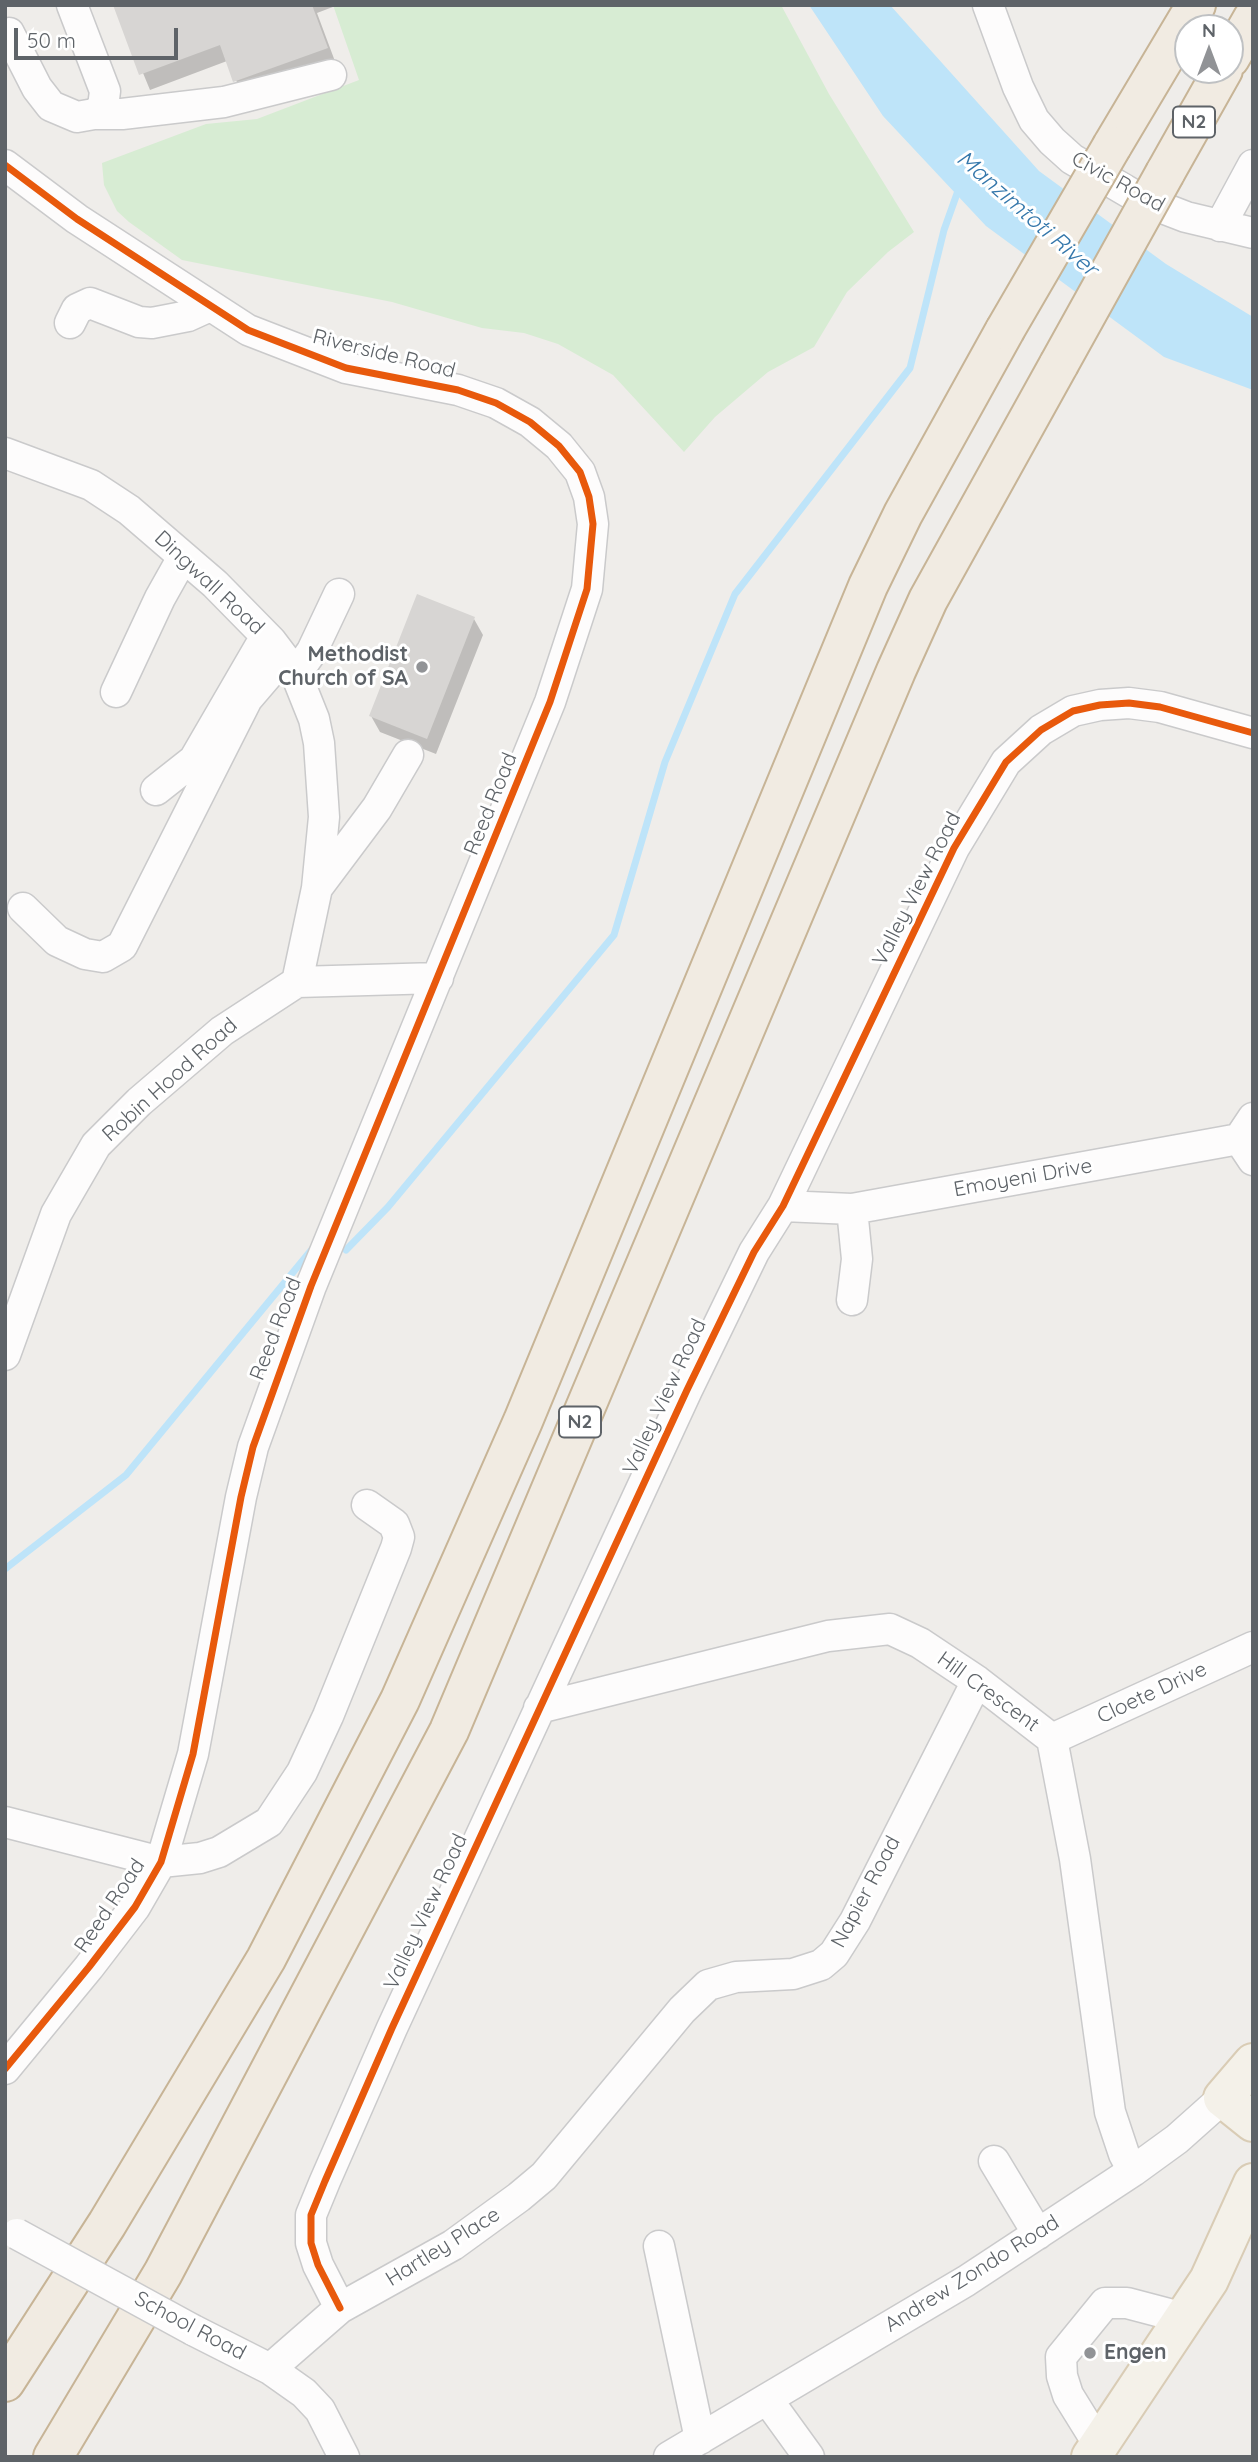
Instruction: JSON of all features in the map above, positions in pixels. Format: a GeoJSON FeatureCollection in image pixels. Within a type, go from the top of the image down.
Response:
{"type":"FeatureCollection","features":[{"type":"Feature","properties":{"kind":"highway","name":"N2"},"geometry":{"type":"LineString","coordinates":[[5,2382],[100,2235],[266,1959],[400,1700],[523,1421],[869,586],[909,503],[1005,330],[1196,5]]}},
{"type":"Feature","properties":{"kind":"highway"},"geometry":{"type":"LineString","coordinates":[[1244,34],[1253,18]]}},
{"type":"Feature","properties":{"kind":"highway","name":"N2"},"geometry":{"type":"LineString","coordinates":[[53,2457],[163,2273],[449,1731],[928,600],[1215,84]]}},
{"type":"Feature","properties":{"kind":"main road","name":"Andrew Zondo Road"},"geometry":{"type":"LineString","coordinates":[[1223,2098],[1253,2063]]}},
{"type":"Feature","properties":{"kind":"main road"},"geometry":{"type":"LineString","coordinates":[[1223,2098],[1253,2122]]}},
{"type":"Feature","properties":{"kind":"main road"},"geometry":{"type":"LineString","coordinates":[[1095,2451],[1223,2255],[1253,2183]]}},
{"type":"Feature","properties":{"kind":"street"},"geometry":{"type":"LineString","coordinates":[[72,5],[105,91],[103,107],[94,114]]}},
{"type":"Feature","properties":{"kind":"street","name":"Civic Road"},"geometry":{"type":"LineString","coordinates":[[988,5],[1018,87],[1034,120],[1072,159],[1142,200],[1220,226],[1253,233]]}},
{"type":"Feature","properties":{"kind":"street"},"geometry":{"type":"LineString","coordinates":[[6,30],[37,88],[51,106],[77,117],[224,102],[331,75]]}},
{"type":"Feature","properties":{"kind":"street","name":"Riverside Road"},"geometry":{"type":"LineString","coordinates":[[5,165],[77,219],[248,330],[346,368],[458,390],[496,403],[530,422],[559,446],[573,463],[589,496],[593,551],[587,589]]}},
{"type":"Feature","properties":{"kind":"street"},"geometry":{"type":"LineString","coordinates":[[1220,226],[1253,165]]}},
{"type":"Feature","properties":{"kind":"street"},"geometry":{"type":"LineString","coordinates":[[70,323],[77,309],[90,303],[139,322],[152,323],[188,316],[210,306]]}},
{"type":"Feature","properties":{"kind":"street","name":"Dingwall Road"},"geometry":{"type":"LineString","coordinates":[[5,453],[82,481],[110,496],[183,558],[281,656],[314,719],[319,743],[324,817],[317,888],[297,982]]}},
{"type":"Feature","properties":{"kind":"street"},"geometry":{"type":"LineString","coordinates":[[116,692],[160,598],[183,558]]}},
{"type":"Feature","properties":{"kind":"street","name":"Reed Road"},"geometry":{"type":"LineString","coordinates":[[5,2069],[97,1957],[135,1906],[161,1862],[193,1754],[238,1510],[253,1447],[311,1286],[550,702],[587,589]]}},
{"type":"Feature","properties":{"kind":"street"},"geometry":{"type":"LineString","coordinates":[[156,790],[194,760],[281,656],[312,650],[339,594]]}},
{"type":"Feature","properties":{"kind":"street"},"geometry":{"type":"LineString","coordinates":[[23,908],[57,941],[85,954],[103,957],[122,946],[247,699],[281,656]]}},
{"type":"Feature","properties":{"kind":"street","name":"Valley View Road"},"geometry":{"type":"LineString","coordinates":[[341,2308],[311,2243],[311,2215],[392,2028],[539,1708],[754,1252],[783,1206],[954,848],[993,782],[1025,743],[1073,711],[1100,705],[1129,703],[1160,707],[1253,733]]}},
{"type":"Feature","properties":{"kind":"street"},"geometry":{"type":"LineString","coordinates":[[317,888],[377,808],[408,755]]}},
{"type":"Feature","properties":{"kind":"street"},"geometry":{"type":"LineString","coordinates":[[297,982],[438,978]]}},
{"type":"Feature","properties":{"kind":"street","name":"Robin Hood Road"},"geometry":{"type":"LineString","coordinates":[[5,1355],[56,1214],[96,1146],[139,1102],[222,1031],[297,982]]}},
{"type":"Feature","properties":{"kind":"street","name":"Emoyeni Drive"},"geometry":{"type":"LineString","coordinates":[[783,1206],[852,1209],[1248,1139]]}},
{"type":"Feature","properties":{"kind":"street"},"geometry":{"type":"LineString","coordinates":[[852,1209],[857,1259],[852,1300]]}},
{"type":"Feature","properties":{"kind":"street"},"geometry":{"type":"LineString","coordinates":[[5,1822],[161,1862],[200,1858],[240,1842],[269,1822],[288,1796],[328,1716],[396,1548],[399,1537],[394,1524],[367,1505]]}},
{"type":"Feature","properties":{"kind":"street","name":"Hill Crescent"},"geometry":{"type":"LineString","coordinates":[[539,1708],[814,1639],[876,1628],[903,1634],[977,1681],[1052,1739],[1075,1859],[1110,2112],[1124,2154],[1133,2171]]}},
{"type":"Feature","properties":{"kind":"street","name":"Cloete Drive"},"geometry":{"type":"LineString","coordinates":[[1052,1739],[1253,1647]]}},
{"type":"Feature","properties":{"kind":"street","name":"Napier Road"},"geometry":{"type":"LineString","coordinates":[[682,2010],[708,1985],[720,1980],[793,1974],[821,1965],[834,1954],[855,1922],[977,1681]]}},
{"type":"Feature","properties":{"kind":"street","name":"Hartley Place"},"geometry":{"type":"LineString","coordinates":[[270,2369],[341,2308],[453,2245],[544,2176],[682,2010]]}},
{"type":"Feature","properties":{"kind":"street","name":"Andrew Zondo Road"},"geometry":{"type":"LineString","coordinates":[[669,2457],[966,2281],[1133,2171],[1177,2139],[1223,2098]]}},
{"type":"Feature","properties":{"kind":"street"},"geometry":{"type":"LineString","coordinates":[[994,2161],[1038,2234]]}},
{"type":"Feature","properties":{"kind":"street","name":"School Road"},"geometry":{"type":"LineString","coordinates":[[11,2231],[270,2369],[304,2393],[320,2410],[344,2457]]}},
{"type":"Feature","properties":{"kind":"street"},"geometry":{"type":"LineString","coordinates":[[659,2246],[700,2439]]}},
{"type":"Feature","properties":{"kind":"street"},"geometry":{"type":"LineString","coordinates":[[1095,2451],[1062,2376],[1061,2357],[1105,2303],[1127,2303],[1184,2318]]}},
{"type":"Feature","properties":{"kind":"street"},"geometry":{"type":"LineString","coordinates":[[767,2399],[809,2457]]}},
{"type":"Feature","properties":{"kind":"green space"},"geometry":{"type":"Polygon","coordinates":[[[333,5],[781,5],[829,94],[914,232],[888,252],[847,292],[814,347],[768,372],[715,417],[684,452],[613,375],[558,344],[524,333],[482,328],[392,302],[182,260],[117,211],[104,185],[102,163],[206,124],[257,119],[359,80],[333,5]]]}},
{"type":"Feature","properties":{"kind":"water","name":"Manzimtoti River"},"geometry":{"type":"Polygon","coordinates":[[[809,5],[890,5],[1039,171],[1166,264],[1253,317],[1253,390],[1164,357],[986,226],[883,116],[809,5]]]}},
{"type":"Feature","properties":{"kind":"building"},"geometry":{"type":"Polygon","coordinates":[[[113,5],[312,5],[328,48],[233,82],[220,45],[139,75],[113,5]]]}},
{"type":"Feature","properties":{"kind":"building","name":"Methodist Church of SA"},"geometry":{"type":"Polygon","coordinates":[[[417,594],[475,617],[427,739],[369,716],[417,594]]]}},
{"type":"Feature","properties":{"kind":"waterway","name":"Manzimtoti River"},"geometry":{"type":"LineString","coordinates":[[346,1250],[388,1207],[614,935],[665,762],[735,594],[910,368],[944,230],[959,188]]}},
{"type":"Feature","properties":{"kind":"waterway"},"geometry":{"type":"LineString","coordinates":[[5,1569],[126,1475],[313,1248]]}},
{"type":"Feature","properties":{"kind":"cycle path"},"geometry":{"type":"LineString","coordinates":[[5,165],[77,219],[248,330],[346,368],[458,390],[496,403],[530,422],[559,446],[580,472],[589,497],[593,524],[587,589],[550,702],[311,1286],[253,1447],[241,1497],[193,1754],[161,1862],[135,1907],[5,2069]]}},
{"type":"Feature","properties":{"kind":"cycle path"},"geometry":{"type":"LineString","coordinates":[[340,2308],[318,2265],[311,2243],[311,2215],[325,2181],[392,2028],[687,1390],[754,1252],[783,1206],[954,848],[1006,762],[1041,730],[1073,711],[1100,705],[1129,703],[1160,707],[1253,733]]}},
{"type":"Feature","properties":{"kind":"place","name":"Methodist Church of SA"},"geometry":{"type":"Point","coordinates":[422,667]}},
{"type":"Feature","properties":{"kind":"place","name":"Engen"},"geometry":{"type":"Point","coordinates":[1090,2353]}}]}
